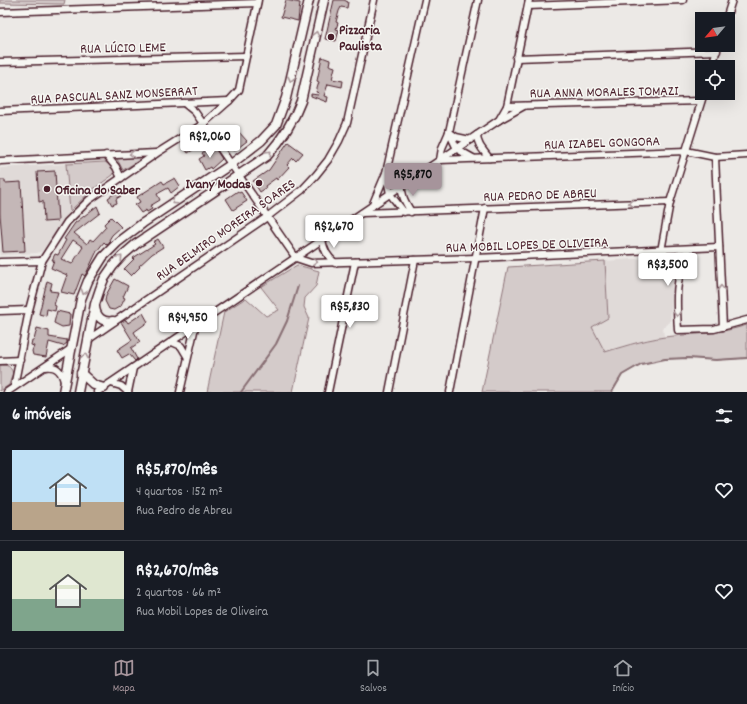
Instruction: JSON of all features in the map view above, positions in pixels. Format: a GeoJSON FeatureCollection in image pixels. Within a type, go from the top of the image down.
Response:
{"type":"FeatureCollection","features":[{"type":"Feature","properties":{"kind":"main road"},"geometry":{"type":"LineString","coordinates":[[63,392],[84,290],[103,257],[118,242],[143,223],[230,165],[261,142],[276,124],[286,98],[309,0]]}},
{"type":"Feature","properties":{"kind":"main road"},"geometry":{"type":"LineString","coordinates":[[78,392],[95,304],[104,279],[122,256],[136,244],[267,156],[282,139],[295,117],[301,101],[324,0]]}},
{"type":"Feature","properties":{"kind":"main road"},"geometry":{"type":"LineString","coordinates":[[95,304],[95,312],[98,317],[104,321],[112,323]]}},
{"type":"Feature","properties":{"kind":"main road"},"geometry":{"type":"LineString","coordinates":[[74,334],[80,327],[91,327]]}},
{"type":"Feature","properties":{"kind":"main road"},"geometry":{"type":"LineString","coordinates":[[74,334],[77,342],[80,343],[89,339]]}},
{"type":"Feature","properties":{"kind":"main road"},"geometry":{"type":"LineString","coordinates":[[81,373],[100,390]]}},
{"type":"Feature","properties":{"kind":"street","name":"RUA BELMIRO MOREIRA SOARES"},"geometry":{"type":"LineString","coordinates":[[89,339],[267,217],[302,190],[316,175],[339,141],[347,123],[374,0]]}},
{"type":"Feature","properties":{"kind":"street"},"geometry":{"type":"LineString","coordinates":[[372,206],[386,172],[425,0]]}},
{"type":"Feature","properties":{"kind":"street"},"geometry":{"type":"LineString","coordinates":[[440,160],[442,148],[449,132],[478,0]]}},
{"type":"Feature","properties":{"kind":"street"},"geometry":{"type":"LineString","coordinates":[[500,120],[507,106],[528,3],[683,0]]}},
{"type":"Feature","properties":{"kind":"street"},"geometry":{"type":"LineString","coordinates":[[728,12],[732,0]]}},
{"type":"Feature","properties":{"kind":"street"},"geometry":{"type":"LineString","coordinates":[[0,12],[257,2],[239,90],[203,124],[88,200],[67,222],[42,261],[29,310],[14,387]]}},
{"type":"Feature","properties":{"kind":"street"},"geometry":{"type":"LineString","coordinates":[[516,58],[695,49]]}},
{"type":"Feature","properties":{"kind":"street","name":"RUA LÚCIO LEME"},"geometry":{"type":"LineString","coordinates":[[0,62],[246,56]]}},
{"type":"Feature","properties":{"kind":"street","name":"RUA PASCUAL SANZ MONSERRAT"},"geometry":{"type":"LineString","coordinates":[[0,111],[229,101]]}},
{"type":"Feature","properties":{"kind":"street"},"geometry":{"type":"LineString","coordinates":[[661,251],[670,202],[701,101]]}},
{"type":"Feature","properties":{"kind":"street","name":"RUA ANNA MORALES TOMAZI"},"geometry":{"type":"LineString","coordinates":[[507,106],[701,101]]}},
{"type":"Feature","properties":{"kind":"street"},"geometry":{"type":"LineString","coordinates":[[184,103],[195,112],[230,165],[296,258]]}},
{"type":"Feature","properties":{"kind":"street"},"geometry":{"type":"LineString","coordinates":[[100,390],[477,135],[524,105]]}},
{"type":"Feature","properties":{"kind":"street"},"geometry":{"type":"LineString","coordinates":[[449,132],[456,137],[470,140]]}},
{"type":"Feature","properties":{"kind":"street"},"geometry":{"type":"LineString","coordinates":[[449,132],[457,149],[475,159]]}},
{"type":"Feature","properties":{"kind":"street"},"geometry":{"type":"LineString","coordinates":[[477,135],[477,140],[480,147],[489,158]]}},
{"type":"Feature","properties":{"kind":"street","name":"RUA IZABEL GONGORA"},"geometry":{"type":"LineString","coordinates":[[440,160],[686,151],[715,156],[747,155]]}},
{"type":"Feature","properties":{"kind":"street"},"geometry":{"type":"LineString","coordinates":[[0,161],[157,153]]}},
{"type":"Feature","properties":{"kind":"street"},"geometry":{"type":"LineString","coordinates":[[106,155],[116,168],[121,178]]}},
{"type":"Feature","properties":{"kind":"street"},"geometry":{"type":"LineString","coordinates":[[715,156],[723,327]]}},
{"type":"Feature","properties":{"kind":"street"},"geometry":{"type":"LineString","coordinates":[[386,172],[393,178],[405,184]]}},
{"type":"Feature","properties":{"kind":"street"},"geometry":{"type":"LineString","coordinates":[[386,172],[390,194],[404,212]]}},
{"type":"Feature","properties":{"kind":"street"},"geometry":{"type":"LineString","coordinates":[[405,184],[402,192],[404,200],[411,212]]}},
{"type":"Feature","properties":{"kind":"street","name":"RUA PEDRO DE ABREU"},"geometry":{"type":"LineString","coordinates":[[361,214],[670,202]]}},
{"type":"Feature","properties":{"kind":"street"},"geometry":{"type":"LineString","coordinates":[[450,392],[485,208]]}},
{"type":"Feature","properties":{"kind":"street"},"geometry":{"type":"LineString","coordinates":[[322,240],[328,257],[335,263]]}},
{"type":"Feature","properties":{"kind":"street","name":"RUA MOBIL LOPES DE OLIVEIRA"},"geometry":{"type":"LineString","coordinates":[[296,258],[311,263],[335,263],[661,251],[719,247]]}},
{"type":"Feature","properties":{"kind":"street"},"geometry":{"type":"LineString","coordinates":[[688,249],[680,268],[676,296],[678,330],[714,329],[747,320]]}},
{"type":"Feature","properties":{"kind":"street"},"geometry":{"type":"LineString","coordinates":[[389,392],[415,260]]}},
{"type":"Feature","properties":{"kind":"street"},"geometry":{"type":"LineString","coordinates":[[0,262],[42,261]]}},
{"type":"Feature","properties":{"kind":"street"},"geometry":{"type":"LineString","coordinates":[[328,392],[355,262]]}},
{"type":"Feature","properties":{"kind":"street"},"geometry":{"type":"LineString","coordinates":[[0,311],[29,310]]}},
{"type":"Feature","properties":{"kind":"street","name":"RUA BELMIRO MOREIRA SOARES"},"geometry":{"type":"LineString","coordinates":[[91,327],[112,323]]}},
{"type":"Feature","properties":{"kind":"street"},"geometry":{"type":"LineString","coordinates":[[180,392],[187,356],[195,327]]}},
{"type":"Feature","properties":{"kind":"street"},"geometry":{"type":"LineString","coordinates":[[172,342],[181,346],[187,356]]}},
{"type":"Feature","properties":{"kind":"street"},"geometry":{"type":"LineString","coordinates":[[7,392],[72,348]]}},
{"type":"Feature","properties":{"kind":"street"},"geometry":{"type":"LineString","coordinates":[[0,361],[20,360]]}},
{"type":"Feature","properties":{"kind":"street"},"geometry":{"type":"LineString","coordinates":[[45,367],[50,366],[56,368],[63,376],[65,383]]}},
{"type":"Feature","properties":{"kind":"street"},"geometry":{"type":"LineString","coordinates":[[111,383],[121,386],[128,392],[133,368]]}},
{"type":"Feature","properties":{"kind":"shaded area"},"geometry":{"type":"Polygon","coordinates":[[[0,0],[65,0],[64,4],[0,3],[0,0]]]}},
{"type":"Feature","properties":{"kind":"shaded area"},"geometry":{"type":"Polygon","coordinates":[[[144,155],[145,157],[123,170],[117,159],[113,157],[144,155]]]}},
{"type":"Feature","properties":{"kind":"shaded area"},"geometry":{"type":"Polygon","coordinates":[[[105,162],[115,170],[113,175],[92,190],[70,211],[66,164],[105,162]]]}},
{"type":"Feature","properties":{"kind":"shaded area"},"geometry":{"type":"Polygon","coordinates":[[[66,164],[70,211],[42,251],[37,253],[0,255],[0,168],[66,164]]]}},
{"type":"Feature","properties":{"kind":"shaded area"},"geometry":{"type":"Polygon","coordinates":[[[676,256],[679,259],[674,278],[670,322],[663,328],[664,337],[634,343],[605,352],[591,327],[608,318],[605,261],[676,256]]]}},
{"type":"Feature","properties":{"kind":"shaded area"},"geometry":{"type":"Polygon","coordinates":[[[605,261],[608,318],[592,327],[605,352],[656,338],[719,332],[747,325],[747,358],[716,360],[688,358],[665,359],[641,364],[622,375],[612,392],[482,392],[508,267],[605,261]]]}},
{"type":"Feature","properties":{"kind":"shaded area"},"geometry":{"type":"Polygon","coordinates":[[[297,265],[319,271],[316,286],[305,298],[304,307],[309,318],[293,392],[207,392],[224,312],[246,298],[266,316],[279,310],[261,287],[297,265]]]}},
{"type":"Feature","properties":{"kind":"shaded area"},"geometry":{"type":"Polygon","coordinates":[[[0,365],[8,366],[13,373],[9,385],[0,391],[0,365]]]}},
{"type":"Feature","properties":{"kind":"building"},"geometry":{"type":"Polygon","coordinates":[[[286,0],[300,3],[298,21],[281,17],[286,0]]]}},
{"type":"Feature","properties":{"kind":"building"},"geometry":{"type":"Polygon","coordinates":[[[334,0],[344,0],[348,2],[347,8],[341,7],[339,11],[336,29],[339,30],[336,41],[325,39],[334,0]]]}},
{"type":"Feature","properties":{"kind":"building"},"geometry":{"type":"Polygon","coordinates":[[[322,57],[330,60],[329,65],[335,67],[332,79],[343,81],[342,87],[328,84],[324,96],[328,97],[327,102],[311,96],[311,94],[318,95],[319,93],[316,92],[319,82],[317,81],[322,57]]]}},
{"type":"Feature","properties":{"kind":"building"},"geometry":{"type":"Polygon","coordinates":[[[238,131],[247,141],[234,151],[225,138],[231,134],[233,136],[238,131]]]}},
{"type":"Feature","properties":{"kind":"building"},"geometry":{"type":"Polygon","coordinates":[[[196,135],[202,144],[188,153],[184,147],[193,141],[192,138],[196,135]]]}},
{"type":"Feature","properties":{"kind":"building"},"geometry":{"type":"Polygon","coordinates":[[[288,142],[303,153],[296,161],[293,158],[287,165],[289,167],[277,180],[276,178],[265,186],[266,188],[260,192],[253,181],[269,170],[288,142]]]}},
{"type":"Feature","properties":{"kind":"building"},"geometry":{"type":"Polygon","coordinates":[[[215,148],[222,159],[211,169],[210,167],[205,170],[199,159],[204,156],[202,153],[206,150],[208,153],[215,148]]]}},
{"type":"Feature","properties":{"kind":"building"},"geometry":{"type":"Polygon","coordinates":[[[55,171],[58,221],[44,222],[43,201],[39,202],[37,172],[55,171]]]}},
{"type":"Feature","properties":{"kind":"building"},"geometry":{"type":"Polygon","coordinates":[[[175,178],[180,186],[171,193],[168,188],[157,194],[160,200],[150,206],[152,209],[141,213],[135,205],[140,202],[137,197],[162,181],[164,184],[175,178]]]}},
{"type":"Feature","properties":{"kind":"building"},"geometry":{"type":"Polygon","coordinates":[[[0,180],[5,180],[5,183],[21,182],[25,251],[3,252],[0,214],[0,180]]]}},
{"type":"Feature","properties":{"kind":"building"},"geometry":{"type":"Polygon","coordinates":[[[118,191],[121,196],[116,199],[117,203],[112,205],[108,198],[118,191]]]}},
{"type":"Feature","properties":{"kind":"building"},"geometry":{"type":"Polygon","coordinates":[[[238,191],[239,193],[241,192],[247,201],[233,210],[226,199],[238,191]]]}},
{"type":"Feature","properties":{"kind":"building"},"geometry":{"type":"Polygon","coordinates":[[[97,206],[100,213],[74,233],[87,244],[90,239],[93,241],[106,227],[104,224],[111,217],[121,227],[112,235],[107,245],[104,242],[97,251],[85,276],[82,274],[74,295],[61,292],[67,275],[51,268],[54,260],[52,260],[55,254],[58,255],[66,240],[64,239],[75,223],[97,206]],[[73,240],[61,259],[72,264],[83,247],[73,240]]]}},
{"type":"Feature","properties":{"kind":"building"},"geometry":{"type":"Polygon","coordinates":[[[158,239],[163,247],[152,254],[131,276],[124,269],[134,259],[133,258],[155,244],[153,242],[158,239]]]}},
{"type":"Feature","properties":{"kind":"building"},"geometry":{"type":"Polygon","coordinates":[[[115,279],[128,286],[121,306],[114,310],[109,309],[105,301],[106,295],[115,279]]]}},
{"type":"Feature","properties":{"kind":"building"},"geometry":{"type":"Polygon","coordinates":[[[47,281],[52,283],[50,291],[58,292],[54,305],[56,306],[55,311],[47,309],[46,316],[39,314],[47,281]]]}},
{"type":"Feature","properties":{"kind":"building"},"geometry":{"type":"Polygon","coordinates":[[[57,311],[70,314],[69,326],[62,327],[54,323],[57,311]]]}},
{"type":"Feature","properties":{"kind":"building"},"geometry":{"type":"Polygon","coordinates":[[[143,313],[148,322],[134,332],[140,342],[131,348],[137,359],[135,361],[129,354],[122,358],[117,350],[132,340],[121,322],[126,320],[128,323],[143,313]]]}},
{"type":"Feature","properties":{"kind":"building"},"geometry":{"type":"Polygon","coordinates":[[[37,328],[49,331],[49,337],[67,340],[67,343],[63,346],[49,342],[46,357],[33,355],[32,351],[34,346],[31,345],[37,328]]]}},
{"type":"Feature","properties":{"kind":"waterway"},"geometry":{"type":"LineString","coordinates":[[241,392],[276,344],[287,321],[298,286]]}},
{"type":"Feature","properties":{"kind":"waterway"},"geometry":{"type":"LineString","coordinates":[[612,392],[622,375],[641,364],[665,359],[688,358],[716,360],[747,358]]}},
{"type":"Feature","properties":{"kind":"place","name":"Pizzaria Paulista"},"geometry":{"type":"Point","coordinates":[331,37]}},
{"type":"Feature","properties":{"kind":"place","name":"Ivany Modas"},"geometry":{"type":"Point","coordinates":[259,183]}},
{"type":"Feature","properties":{"kind":"place","name":"Oficina do Saber"},"geometry":{"type":"Point","coordinates":[47,189]}}]}
